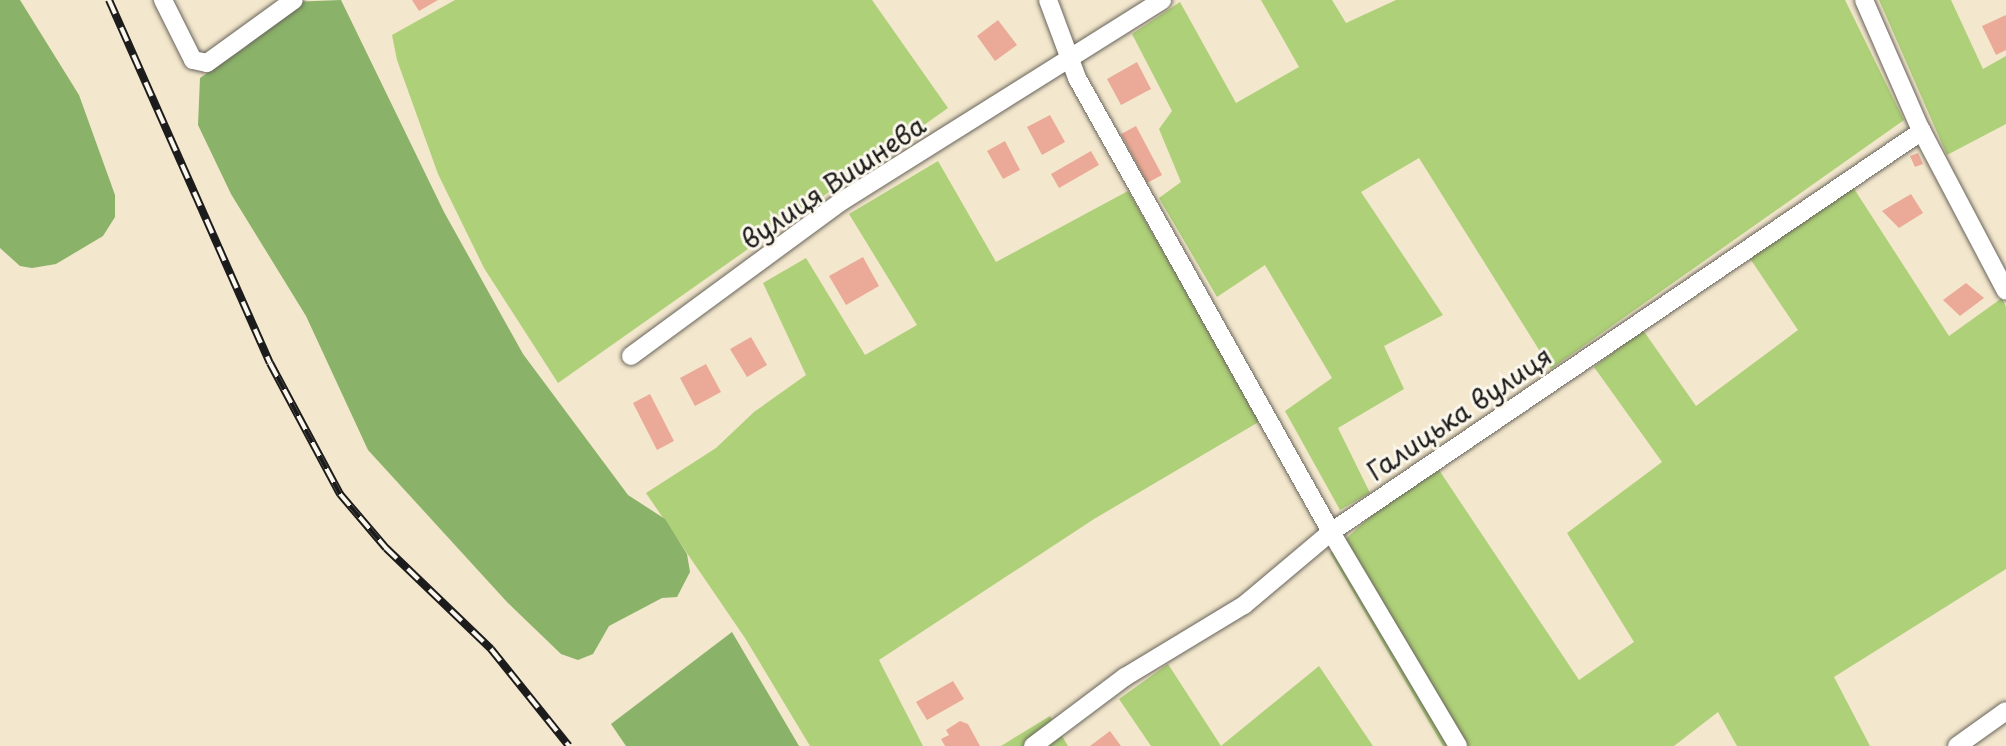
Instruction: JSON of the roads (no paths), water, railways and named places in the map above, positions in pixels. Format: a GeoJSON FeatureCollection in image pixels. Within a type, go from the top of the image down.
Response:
{"type":"FeatureCollection","features":[{"type":"Feature","properties":{"kind":"street"},"geometry":{"type":"LineString","coordinates":[[163,0],[193,60],[207,63],[294,0]]}},
{"type":"Feature","properties":{"kind":"street"},"geometry":{"type":"LineString","coordinates":[[1048,0],[1067,56],[1331,532],[1458,746]]}},
{"type":"Feature","properties":{"kind":"street","name":"вулиця Вишнева"},"geometry":{"type":"LineString","coordinates":[[631,356],[842,201],[1057,68],[1067,56],[1162,0]]}},
{"type":"Feature","properties":{"kind":"street"},"geometry":{"type":"LineString","coordinates":[[1864,0],[1922,131],[2006,291]]}},
{"type":"Feature","properties":{"kind":"street","name":"Галицька вулиця"},"geometry":{"type":"LineString","coordinates":[[1033,746],[1125,677],[1244,605],[1331,532],[1922,131]]}},
{"type":"Feature","properties":{"kind":"street"},"geometry":{"type":"LineString","coordinates":[[1957,746],[2006,711]]}},
{"type":"Feature","properties":{"kind":"railway"},"geometry":{"type":"LineString","coordinates":[[109,0],[270,363],[340,494],[386,548],[491,649],[569,746]]}}]}
